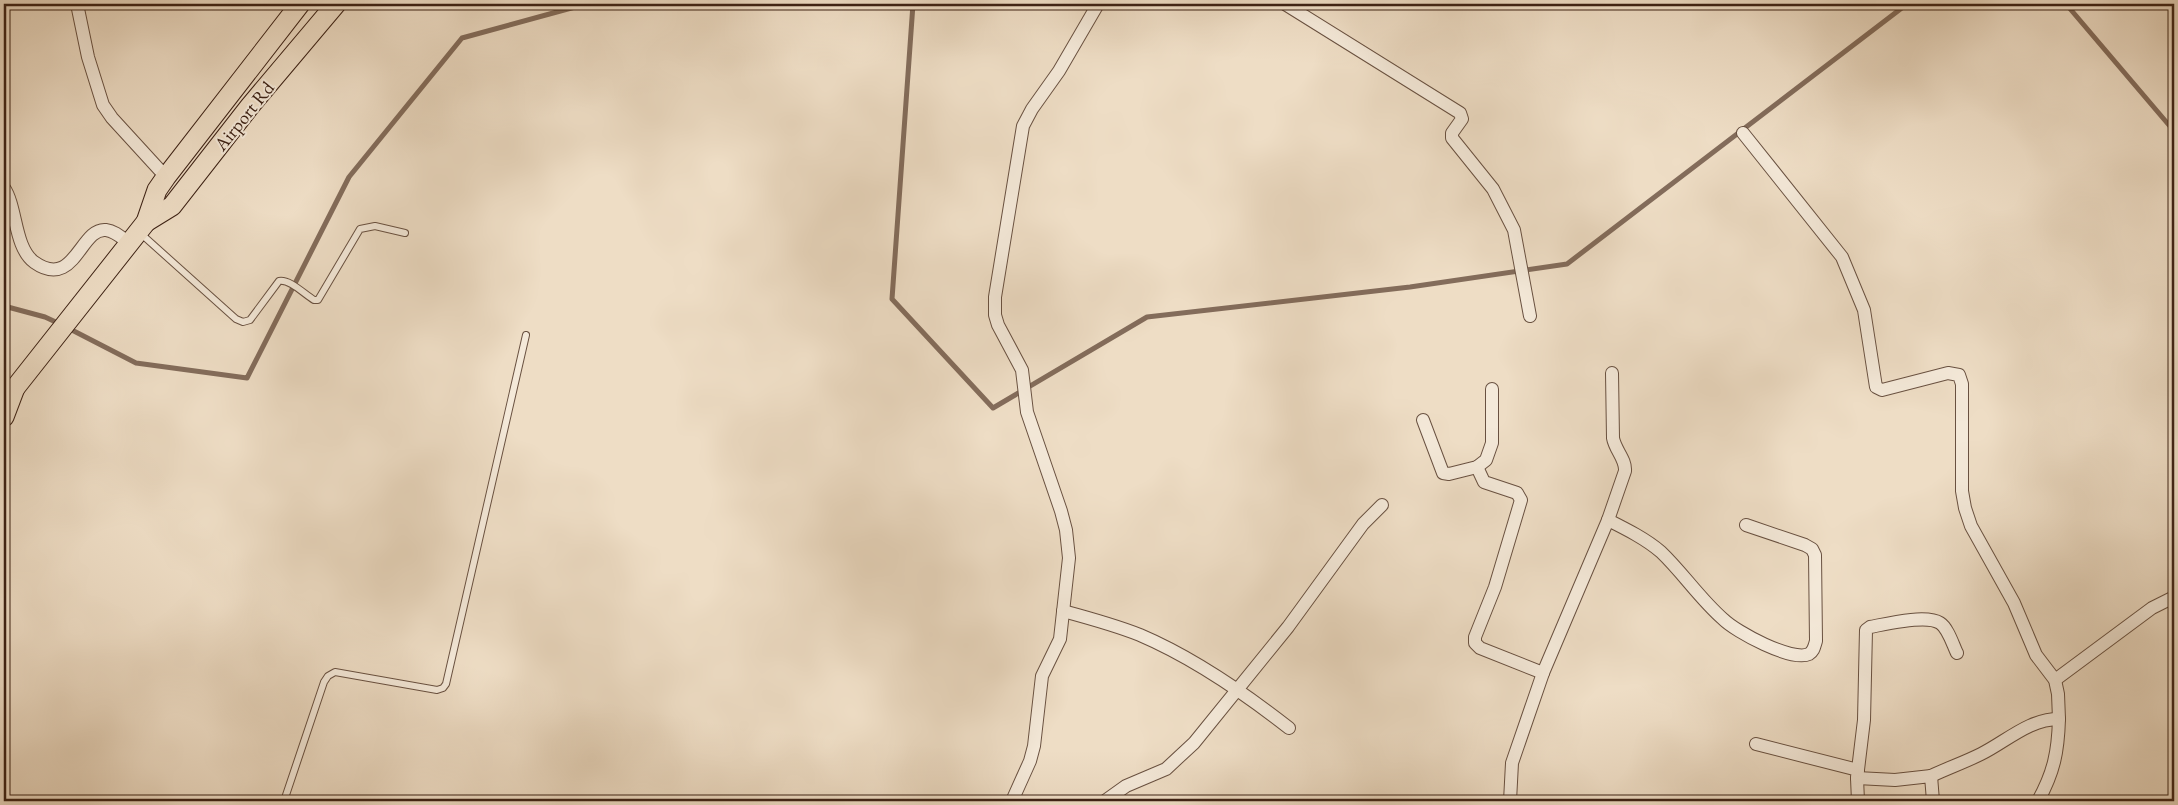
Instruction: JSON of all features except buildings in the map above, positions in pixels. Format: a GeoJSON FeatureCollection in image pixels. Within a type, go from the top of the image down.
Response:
{"type":"FeatureCollection","features":[{"type":"Feature","properties":{"kind":"main road"},"geometry":{"type":"LineString","coordinates":[[4,417],[15,387],[138,232],[157,190],[166,177],[300,4]]}},
{"type":"Feature","properties":{"kind":"main road","name":"Airport Rd"},"geometry":{"type":"LineString","coordinates":[[138,232],[172,206],[250,106],[336,4]]}},
{"type":"Feature","properties":{"kind":"street"},"geometry":{"type":"LineString","coordinates":[[77,4],[88,57],[103,105],[112,118],[166,177]]}},
{"type":"Feature","properties":{"kind":"street"},"geometry":{"type":"LineString","coordinates":[[1012,801],[1030,761],[1034,746],[1040,682],[1060,638],[1069,558],[1066,530],[1027,412],[1022,370],[998,325],[995,305],[1023,126],[1032,109],[1059,71],[1098,4]]}},
{"type":"Feature","properties":{"kind":"street"},"geometry":{"type":"LineString","coordinates":[[1285,4],[1460,113],[1462,119],[1452,133],[1452,138],[1493,189],[1514,230],[1530,316]]}},
{"type":"Feature","properties":{"kind":"street"},"geometry":{"type":"LineString","coordinates":[[1742,133],[1842,257],[1867,322],[1876,387],[1882,390],[1948,373],[1959,375],[1962,384],[1962,491],[1965,508],[1978,539],[2023,622],[2036,655],[2055,680],[2058,694],[2058,748],[2046,786],[2038,801]]}},
{"type":"Feature","properties":{"kind":"street"},"geometry":{"type":"LineString","coordinates":[[4,188],[25,251],[33,261],[44,267],[55,269],[65,267],[94,234],[101,230],[138,232]]}},
{"type":"Feature","properties":{"kind":"street"},"geometry":{"type":"LineString","coordinates":[[1510,801],[1512,763],[1543,672],[1608,520],[1625,467],[1613,438],[1612,373]]}},
{"type":"Feature","properties":{"kind":"street"},"geometry":{"type":"LineString","coordinates":[[1423,420],[1444,473],[1449,474],[1477,467],[1486,460],[1492,443],[1492,388]]}},
{"type":"Feature","properties":{"kind":"street"},"geometry":{"type":"LineString","coordinates":[[1477,467],[1484,482],[1517,493],[1521,500],[1495,586],[1475,637],[1475,643],[1480,648],[1543,672]]}},
{"type":"Feature","properties":{"kind":"street"},"geometry":{"type":"LineString","coordinates":[[1105,801],[1126,786],[1166,769],[1194,743],[1288,627],[1363,524],[1382,505]]}},
{"type":"Feature","properties":{"kind":"street"},"geometry":{"type":"LineString","coordinates":[[1608,520],[1659,551],[1706,602],[1734,628],[1789,654],[1803,656],[1810,654],[1814,650],[1816,641],[1815,555],[1812,549],[1805,544],[1746,525]]}},
{"type":"Feature","properties":{"kind":"street"},"geometry":{"type":"LineString","coordinates":[[2055,680],[2152,608],[2174,597]]}},
{"type":"Feature","properties":{"kind":"street"},"geometry":{"type":"LineString","coordinates":[[1063,611],[1140,635],[1173,651],[1237,689],[1289,728]]}},
{"type":"Feature","properties":{"kind":"street"},"geometry":{"type":"LineString","coordinates":[[1858,801],[1857,774],[1864,720],[1865,632],[1868,628],[1919,620],[1937,622],[1943,626],[1957,653]]}},
{"type":"Feature","properties":{"kind":"street"},"geometry":{"type":"LineString","coordinates":[[1756,744],[1857,774],[1895,780],[1931,776],[1980,755],[2029,726],[2045,720],[2059,720]]}},
{"type":"Feature","properties":{"kind":"street"},"geometry":{"type":"LineString","coordinates":[[1931,776],[1933,801]]}},
{"type":"Feature","properties":{"kind":"lane"},"geometry":{"type":"LineString","coordinates":[[138,232],[240,322],[250,320],[278,281],[284,280],[288,282],[316,301],[320,298],[360,229],[375,226],[405,233]]}},
{"type":"Feature","properties":{"kind":"lane"},"geometry":{"type":"LineString","coordinates":[[284,801],[324,682],[328,676],[335,672],[437,690],[443,688],[446,684],[526,335]]}},
{"type":"Feature","properties":{"kind":"waterway"},"geometry":{"type":"LineString","coordinates":[[68,328],[136,363],[247,378],[349,177],[462,38],[586,4]]}},
{"type":"Feature","properties":{"kind":"waterway"},"geometry":{"type":"LineString","coordinates":[[913,4],[892,299],[993,408],[1147,317],[1410,287],[1567,264],[1907,4]]}},
{"type":"Feature","properties":{"kind":"waterway"},"geometry":{"type":"LineString","coordinates":[[2066,4],[2174,131]]}},
{"type":"Feature","properties":{"kind":"waterway"},"geometry":{"type":"LineString","coordinates":[[4,306],[45,317],[60,324]]}}]}
